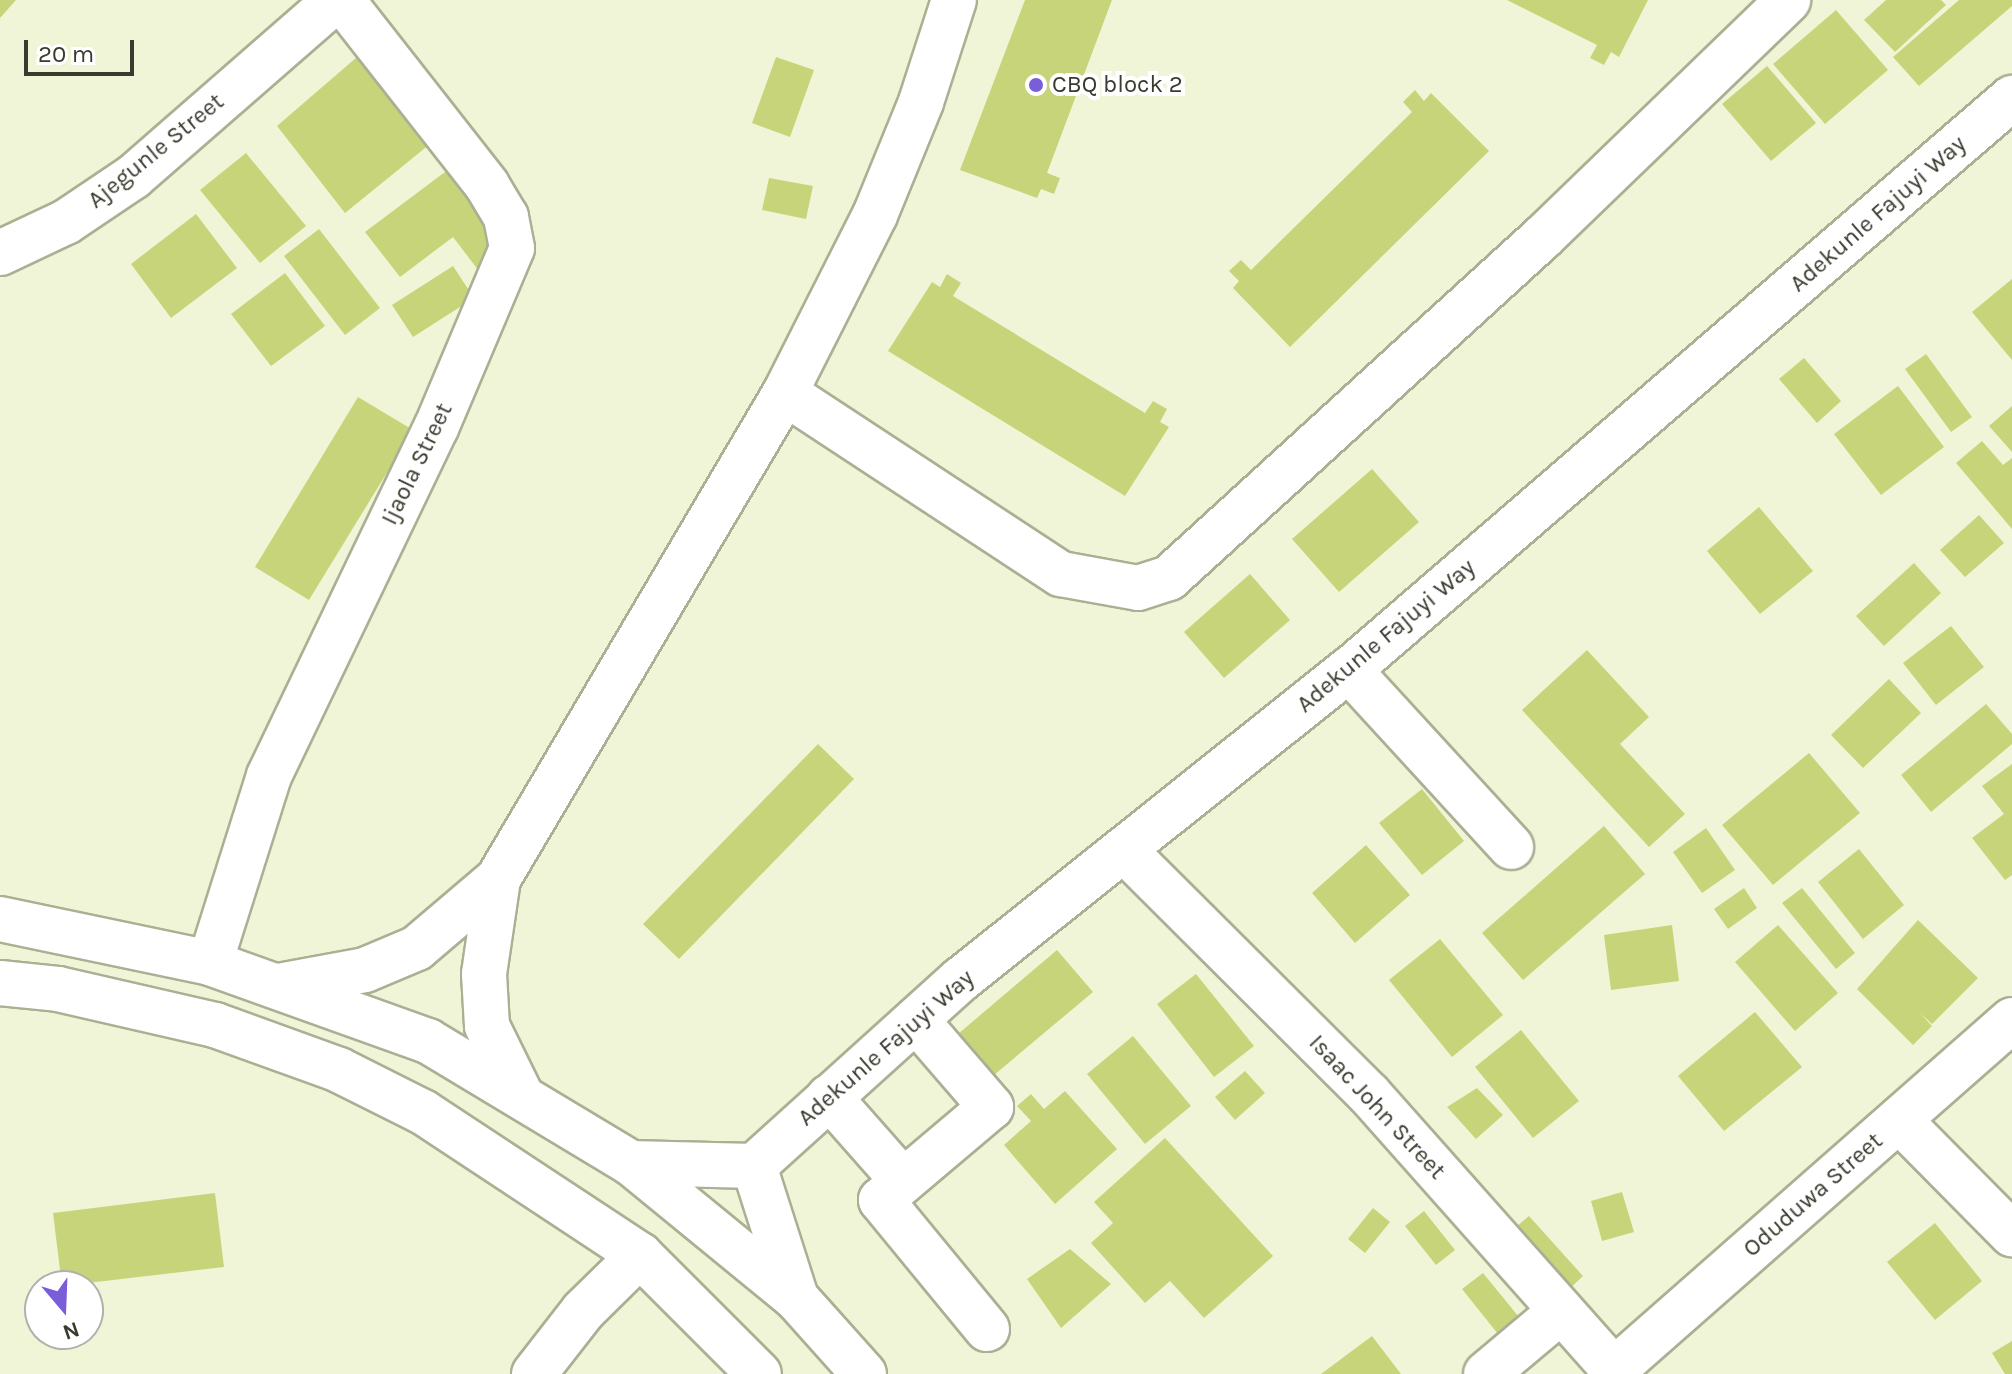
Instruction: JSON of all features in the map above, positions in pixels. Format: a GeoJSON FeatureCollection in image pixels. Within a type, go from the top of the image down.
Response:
{"type":"FeatureCollection","features":[{"type":"Feature","properties":{"kind":"street","name":"Ajegunle Street"},"geometry":{"type":"LineString","coordinates":[[0,253],[66,222],[133,177],[339,0]]}},
{"type":"Feature","properties":{"kind":"street","name":"Ijaola Street"},"geometry":{"type":"LineString","coordinates":[[210,963],[269,776],[436,428],[512,248],[506,217],[487,185],[339,0]]}},
{"type":"Feature","properties":{"kind":"street"},"geometry":{"type":"LineString","coordinates":[[279,986],[365,970],[417,948],[498,879],[785,393],[875,215],[954,0]]}},
{"type":"Feature","properties":{"kind":"street"},"geometry":{"type":"LineString","coordinates":[[785,393],[1061,574],[1138,588],[1169,578],[1543,237],[1788,0]]}},
{"type":"Feature","properties":{"kind":"street","name":"Adekunle Fajuyi Way"},"geometry":{"type":"LineString","coordinates":[[754,1166],[916,1020],[1349,670],[2012,98]]}},
{"type":"Feature","properties":{"kind":"street"},"geometry":{"type":"LineString","coordinates":[[1349,670],[1511,847]]}},
{"type":"Feature","properties":{"kind":"street","name":"Isaac John Street"},"geometry":{"type":"LineString","coordinates":[[1125,851],[1369,1094],[1616,1372]]}},
{"type":"Feature","properties":{"kind":"street"},"geometry":{"type":"LineString","coordinates":[[498,879],[484,974],[487,1026],[519,1091]]}},
{"type":"Feature","properties":{"kind":"street"},"geometry":{"type":"LineString","coordinates":[[0,919],[210,963],[428,1041],[519,1091],[631,1163],[796,1298],[864,1374]]}},
{"type":"Feature","properties":{"kind":"street"},"geometry":{"type":"LineString","coordinates":[[0,983],[58,989],[215,1025],[339,1070],[423,1112],[504,1161],[640,1255],[759,1374]]}},
{"type":"Feature","properties":{"kind":"street"},"geometry":{"type":"LineString","coordinates":[[916,1020],[991,1107],[881,1200],[987,1329]]}},
{"type":"Feature","properties":{"kind":"street","name":"Oduduwa Street"},"geometry":{"type":"LineString","coordinates":[[1616,1372],[2012,1020]]}},
{"type":"Feature","properties":{"kind":"street"},"geometry":{"type":"LineString","coordinates":[[829,1097],[903,1181]]}},
{"type":"Feature","properties":{"kind":"street"},"geometry":{"type":"LineString","coordinates":[[1899,1120],[1971,1198],[2012,1234]]}},
{"type":"Feature","properties":{"kind":"street"},"geometry":{"type":"LineString","coordinates":[[631,1163],[754,1166],[796,1298]]}},
{"type":"Feature","properties":{"kind":"street"},"geometry":{"type":"LineString","coordinates":[[534,1374],[583,1311],[640,1255]]}},
{"type":"Feature","properties":{"kind":"street"},"geometry":{"type":"LineString","coordinates":[[1486,1374],[1561,1311]]}},
{"type":"Feature","properties":{"kind":"building"},"geometry":{"type":"Polygon","coordinates":[[[0,0],[16,0],[0,18],[0,0]]]}},
{"type":"Feature","properties":{"kind":"building","name":"CBQ block 2"},"geometry":{"type":"Polygon","coordinates":[[[1025,0],[1112,0],[1047,173],[1060,178],[1054,194],[1041,189],[1037,198],[960,170],[1025,0]]]}},
{"type":"Feature","properties":{"kind":"building"},"geometry":{"type":"Polygon","coordinates":[[[1507,0],[1648,0],[1619,57],[1611,52],[1604,65],[1590,58],[1597,45],[1507,0]]]}},
{"type":"Feature","properties":{"kind":"building"},"geometry":{"type":"Polygon","coordinates":[[[1886,0],[1941,0],[1946,5],[1895,52],[1864,20],[1886,0]]]}},
{"type":"Feature","properties":{"kind":"building"},"geometry":{"type":"Polygon","coordinates":[[[1959,0],[2012,0],[2012,6],[1919,86],[1893,57],[1959,0]]]}},
{"type":"Feature","properties":{"kind":"building"},"geometry":{"type":"Polygon","coordinates":[[[1836,10],[1888,70],[1825,124],[1773,64],[1836,10]]]}},
{"type":"Feature","properties":{"kind":"building"},"geometry":{"type":"Polygon","coordinates":[[[357,57],[430,144],[345,213],[277,126],[357,57]]]}},
{"type":"Feature","properties":{"kind":"building"},"geometry":{"type":"Polygon","coordinates":[[[776,57],[814,70],[790,137],[752,123],[776,57]]]}},
{"type":"Feature","properties":{"kind":"building"},"geometry":{"type":"Polygon","coordinates":[[[1767,66],[1816,123],[1771,161],[1722,104],[1767,66]]]}},
{"type":"Feature","properties":{"kind":"building"},"geometry":{"type":"Polygon","coordinates":[[[1415,90],[1424,101],[1431,93],[1489,151],[1290,347],[1233,288],[1239,281],[1229,271],[1241,260],[1251,270],[1412,112],[1403,102],[1415,90]]]}},
{"type":"Feature","properties":{"kind":"building"},"geometry":{"type":"Polygon","coordinates":[[[246,153],[306,226],[260,263],[200,190],[246,153]]]}},
{"type":"Feature","properties":{"kind":"building"},"geometry":{"type":"Polygon","coordinates":[[[449,169],[509,248],[479,271],[453,237],[400,277],[365,232],[449,169]]]}},
{"type":"Feature","properties":{"kind":"building"},"geometry":{"type":"Polygon","coordinates":[[[769,178],[813,186],[806,219],[762,210],[769,178]]]}},
{"type":"Feature","properties":{"kind":"building"},"geometry":{"type":"Polygon","coordinates":[[[196,214],[237,268],[171,318],[131,264],[196,214]]]}},
{"type":"Feature","properties":{"kind":"building"},"geometry":{"type":"Polygon","coordinates":[[[319,229],[380,308],[345,335],[284,256],[319,229]]]}},
{"type":"Feature","properties":{"kind":"building"},"geometry":{"type":"Polygon","coordinates":[[[453,266],[474,298],[413,337],[392,305],[453,266]]]}},
{"type":"Feature","properties":{"kind":"building"},"geometry":{"type":"Polygon","coordinates":[[[285,273],[325,326],[271,366],[231,314],[285,273]]]}},
{"type":"Feature","properties":{"kind":"building"},"geometry":{"type":"Polygon","coordinates":[[[947,274],[961,283],[953,296],[1145,413],[1153,401],[1167,409],[1160,422],[1169,427],[1125,496],[888,351],[932,282],[940,287],[947,274]]]}},
{"type":"Feature","properties":{"kind":"building"},"geometry":{"type":"Polygon","coordinates":[[[2012,279],[2012,360],[1972,312],[2012,279]]]}},
{"type":"Feature","properties":{"kind":"building"},"geometry":{"type":"Polygon","coordinates":[[[1926,354],[1972,417],[1951,432],[1905,369],[1926,354]]]}},
{"type":"Feature","properties":{"kind":"building"},"geometry":{"type":"Polygon","coordinates":[[[1804,358],[1841,401],[1817,423],[1779,379],[1804,358]]]}},
{"type":"Feature","properties":{"kind":"building"},"geometry":{"type":"Polygon","coordinates":[[[1898,386],[1944,447],[1881,495],[1834,434],[1898,386]]]}},
{"type":"Feature","properties":{"kind":"building"},"geometry":{"type":"Polygon","coordinates":[[[358,397],[413,430],[309,600],[255,567],[358,397]]]}},
{"type":"Feature","properties":{"kind":"building"},"geometry":{"type":"Polygon","coordinates":[[[2012,406],[2012,452],[1989,426],[2012,406]]]}},
{"type":"Feature","properties":{"kind":"building"},"geometry":{"type":"Polygon","coordinates":[[[1982,441],[2003,465],[2012,458],[2012,529],[1956,463],[1982,441]]]}},
{"type":"Feature","properties":{"kind":"building"},"geometry":{"type":"Polygon","coordinates":[[[1372,469],[1419,522],[1339,592],[1292,539],[1372,469]]]}},
{"type":"Feature","properties":{"kind":"building"},"geometry":{"type":"Polygon","coordinates":[[[1759,507],[1813,571],[1760,614],[1707,551],[1759,507]]]}},
{"type":"Feature","properties":{"kind":"building"},"geometry":{"type":"Polygon","coordinates":[[[1979,515],[2004,543],[1965,577],[1940,550],[1979,515]]]}},
{"type":"Feature","properties":{"kind":"building"},"geometry":{"type":"Polygon","coordinates":[[[1914,563],[1941,593],[1884,646],[1856,616],[1914,563]]]}},
{"type":"Feature","properties":{"kind":"building"},"geometry":{"type":"Polygon","coordinates":[[[1250,574],[1290,620],[1224,678],[1184,632],[1250,574]]]}},
{"type":"Feature","properties":{"kind":"building"},"geometry":{"type":"Polygon","coordinates":[[[1951,626],[1984,667],[1936,705],[1903,663],[1951,626]]]}},
{"type":"Feature","properties":{"kind":"building"},"geometry":{"type":"Polygon","coordinates":[[[1587,650],[1649,717],[1620,744],[1685,814],[1649,847],[1522,710],[1587,650]]]}},
{"type":"Feature","properties":{"kind":"building"},"geometry":{"type":"Polygon","coordinates":[[[1889,679],[1921,713],[1863,768],[1831,735],[1889,679]]]}},
{"type":"Feature","properties":{"kind":"building"},"geometry":{"type":"Polygon","coordinates":[[[1986,704],[2012,734],[2012,744],[1931,812],[1901,775],[1986,704]]]}},
{"type":"Feature","properties":{"kind":"building"},"geometry":{"type":"Polygon","coordinates":[[[818,744],[854,779],[679,959],[643,924],[818,744]]]}},
{"type":"Feature","properties":{"kind":"building"},"geometry":{"type":"Polygon","coordinates":[[[1809,753],[1860,813],[1773,885],[1722,825],[1809,753]]]}},
{"type":"Feature","properties":{"kind":"building"},"geometry":{"type":"Polygon","coordinates":[[[2012,764],[2012,875],[2005,880],[1972,838],[2004,814],[1982,786],[2012,764]]]}},
{"type":"Feature","properties":{"kind":"building"},"geometry":{"type":"Polygon","coordinates":[[[1422,789],[1464,841],[1422,875],[1379,823],[1422,789]]]}},
{"type":"Feature","properties":{"kind":"building"},"geometry":{"type":"Polygon","coordinates":[[[1604,826],[1645,874],[1523,980],[1482,933],[1604,826]]]}},
{"type":"Feature","properties":{"kind":"building"},"geometry":{"type":"Polygon","coordinates":[[[1706,828],[1735,870],[1702,893],[1673,852],[1706,828]]]}},
{"type":"Feature","properties":{"kind":"building"},"geometry":{"type":"Polygon","coordinates":[[[1366,845],[1410,895],[1355,943],[1312,893],[1366,845]]]}},
{"type":"Feature","properties":{"kind":"building"},"geometry":{"type":"Polygon","coordinates":[[[1859,849],[1904,905],[1863,939],[1818,882],[1859,849]]]}},
{"type":"Feature","properties":{"kind":"building"},"geometry":{"type":"Polygon","coordinates":[[[1744,888],[1757,908],[1728,929],[1714,909],[1744,888]]]}},
{"type":"Feature","properties":{"kind":"building"},"geometry":{"type":"Polygon","coordinates":[[[1802,888],[1855,953],[1836,969],[1782,903],[1802,888]]]}},
{"type":"Feature","properties":{"kind":"building"},"geometry":{"type":"Polygon","coordinates":[[[1918,920],[1978,978],[1932,1024],[1920,1013],[1932,1026],[1913,1045],[1857,989],[1918,920]]]}},
{"type":"Feature","properties":{"kind":"building"},"geometry":{"type":"Polygon","coordinates":[[[1672,925],[1679,981],[1611,990],[1604,935],[1672,925]]]}},
{"type":"Feature","properties":{"kind":"building"},"geometry":{"type":"Polygon","coordinates":[[[1778,925],[1838,993],[1795,1031],[1735,962],[1778,925]]]}},
{"type":"Feature","properties":{"kind":"building"},"geometry":{"type":"Polygon","coordinates":[[[1440,939],[1503,1015],[1452,1057],[1389,980],[1440,939]]]}},
{"type":"Feature","properties":{"kind":"building"},"geometry":{"type":"Polygon","coordinates":[[[1057,950],[1093,992],[994,1075],[958,1034],[1057,950]]]}},
{"type":"Feature","properties":{"kind":"building"},"geometry":{"type":"Polygon","coordinates":[[[1196,974],[1254,1046],[1214,1077],[1157,1004],[1196,974]]]}},
{"type":"Feature","properties":{"kind":"building"},"geometry":{"type":"Polygon","coordinates":[[[1755,1012],[1802,1067],[1724,1131],[1678,1076],[1755,1012]]]}},
{"type":"Feature","properties":{"kind":"building"},"geometry":{"type":"Polygon","coordinates":[[[1521,1030],[1579,1101],[1533,1138],[1475,1067],[1521,1030]]]}},
{"type":"Feature","properties":{"kind":"building"},"geometry":{"type":"Polygon","coordinates":[[[1133,1036],[1191,1106],[1145,1144],[1087,1074],[1133,1036]]]}},
{"type":"Feature","properties":{"kind":"building"},"geometry":{"type":"Polygon","coordinates":[[[1245,1071],[1265,1093],[1235,1120],[1215,1097],[1245,1071]]]}},
{"type":"Feature","properties":{"kind":"building"},"geometry":{"type":"Polygon","coordinates":[[[1477,1088],[1503,1115],[1476,1139],[1447,1107],[1477,1088]]]}},
{"type":"Feature","properties":{"kind":"building"},"geometry":{"type":"Polygon","coordinates":[[[1065,1091],[1117,1149],[1055,1204],[1004,1145],[1031,1121],[1017,1106],[1031,1094],[1044,1109],[1065,1091]]]}},
{"type":"Feature","properties":{"kind":"building"},"geometry":{"type":"Polygon","coordinates":[[[1165,1138],[1273,1256],[1204,1318],[1170,1281],[1145,1303],[1091,1243],[1113,1223],[1094,1202],[1165,1138]]]}},
{"type":"Feature","properties":{"kind":"building"},"geometry":{"type":"Polygon","coordinates":[[[1622,1192],[1634,1232],[1602,1241],[1591,1201],[1622,1192]]]}},
{"type":"Feature","properties":{"kind":"building"},"geometry":{"type":"Polygon","coordinates":[[[215,1193],[224,1267],[104,1281],[104,1270],[60,1270],[53,1213],[215,1193]]]}},
{"type":"Feature","properties":{"kind":"building"},"geometry":{"type":"Polygon","coordinates":[[[1373,1208],[1390,1222],[1365,1253],[1348,1239],[1373,1208]]]}},
{"type":"Feature","properties":{"kind":"building"},"geometry":{"type":"Polygon","coordinates":[[[1424,1211],[1455,1250],[1436,1265],[1405,1226],[1424,1211]]]}},
{"type":"Feature","properties":{"kind":"building"},"geometry":{"type":"Polygon","coordinates":[[[1529,1216],[1583,1276],[1564,1294],[1509,1233],[1529,1216]]]}},
{"type":"Feature","properties":{"kind":"building"},"geometry":{"type":"Polygon","coordinates":[[[1935,1223],[1982,1281],[1935,1320],[1887,1262],[1935,1223]]]}},
{"type":"Feature","properties":{"kind":"building"},"geometry":{"type":"Polygon","coordinates":[[[1070,1249],[1111,1284],[1061,1328],[1027,1279],[1070,1249]]]}},
{"type":"Feature","properties":{"kind":"building"},"geometry":{"type":"Polygon","coordinates":[[[1483,1273],[1523,1322],[1502,1339],[1462,1289],[1483,1273]]]}},
{"type":"Feature","properties":{"kind":"building"},"geometry":{"type":"Polygon","coordinates":[[[1372,1336],[1401,1374],[1321,1374],[1372,1336]]]}},
{"type":"Feature","properties":{"kind":"building"},"geometry":{"type":"Polygon","coordinates":[[[2012,1341],[2012,1374],[2005,1374],[1992,1353],[2012,1341]]]}},
{"type":"Feature","properties":{"kind":"place","name":"CBQ block 2"},"geometry":{"type":"Point","coordinates":[1036,85]}}]}
